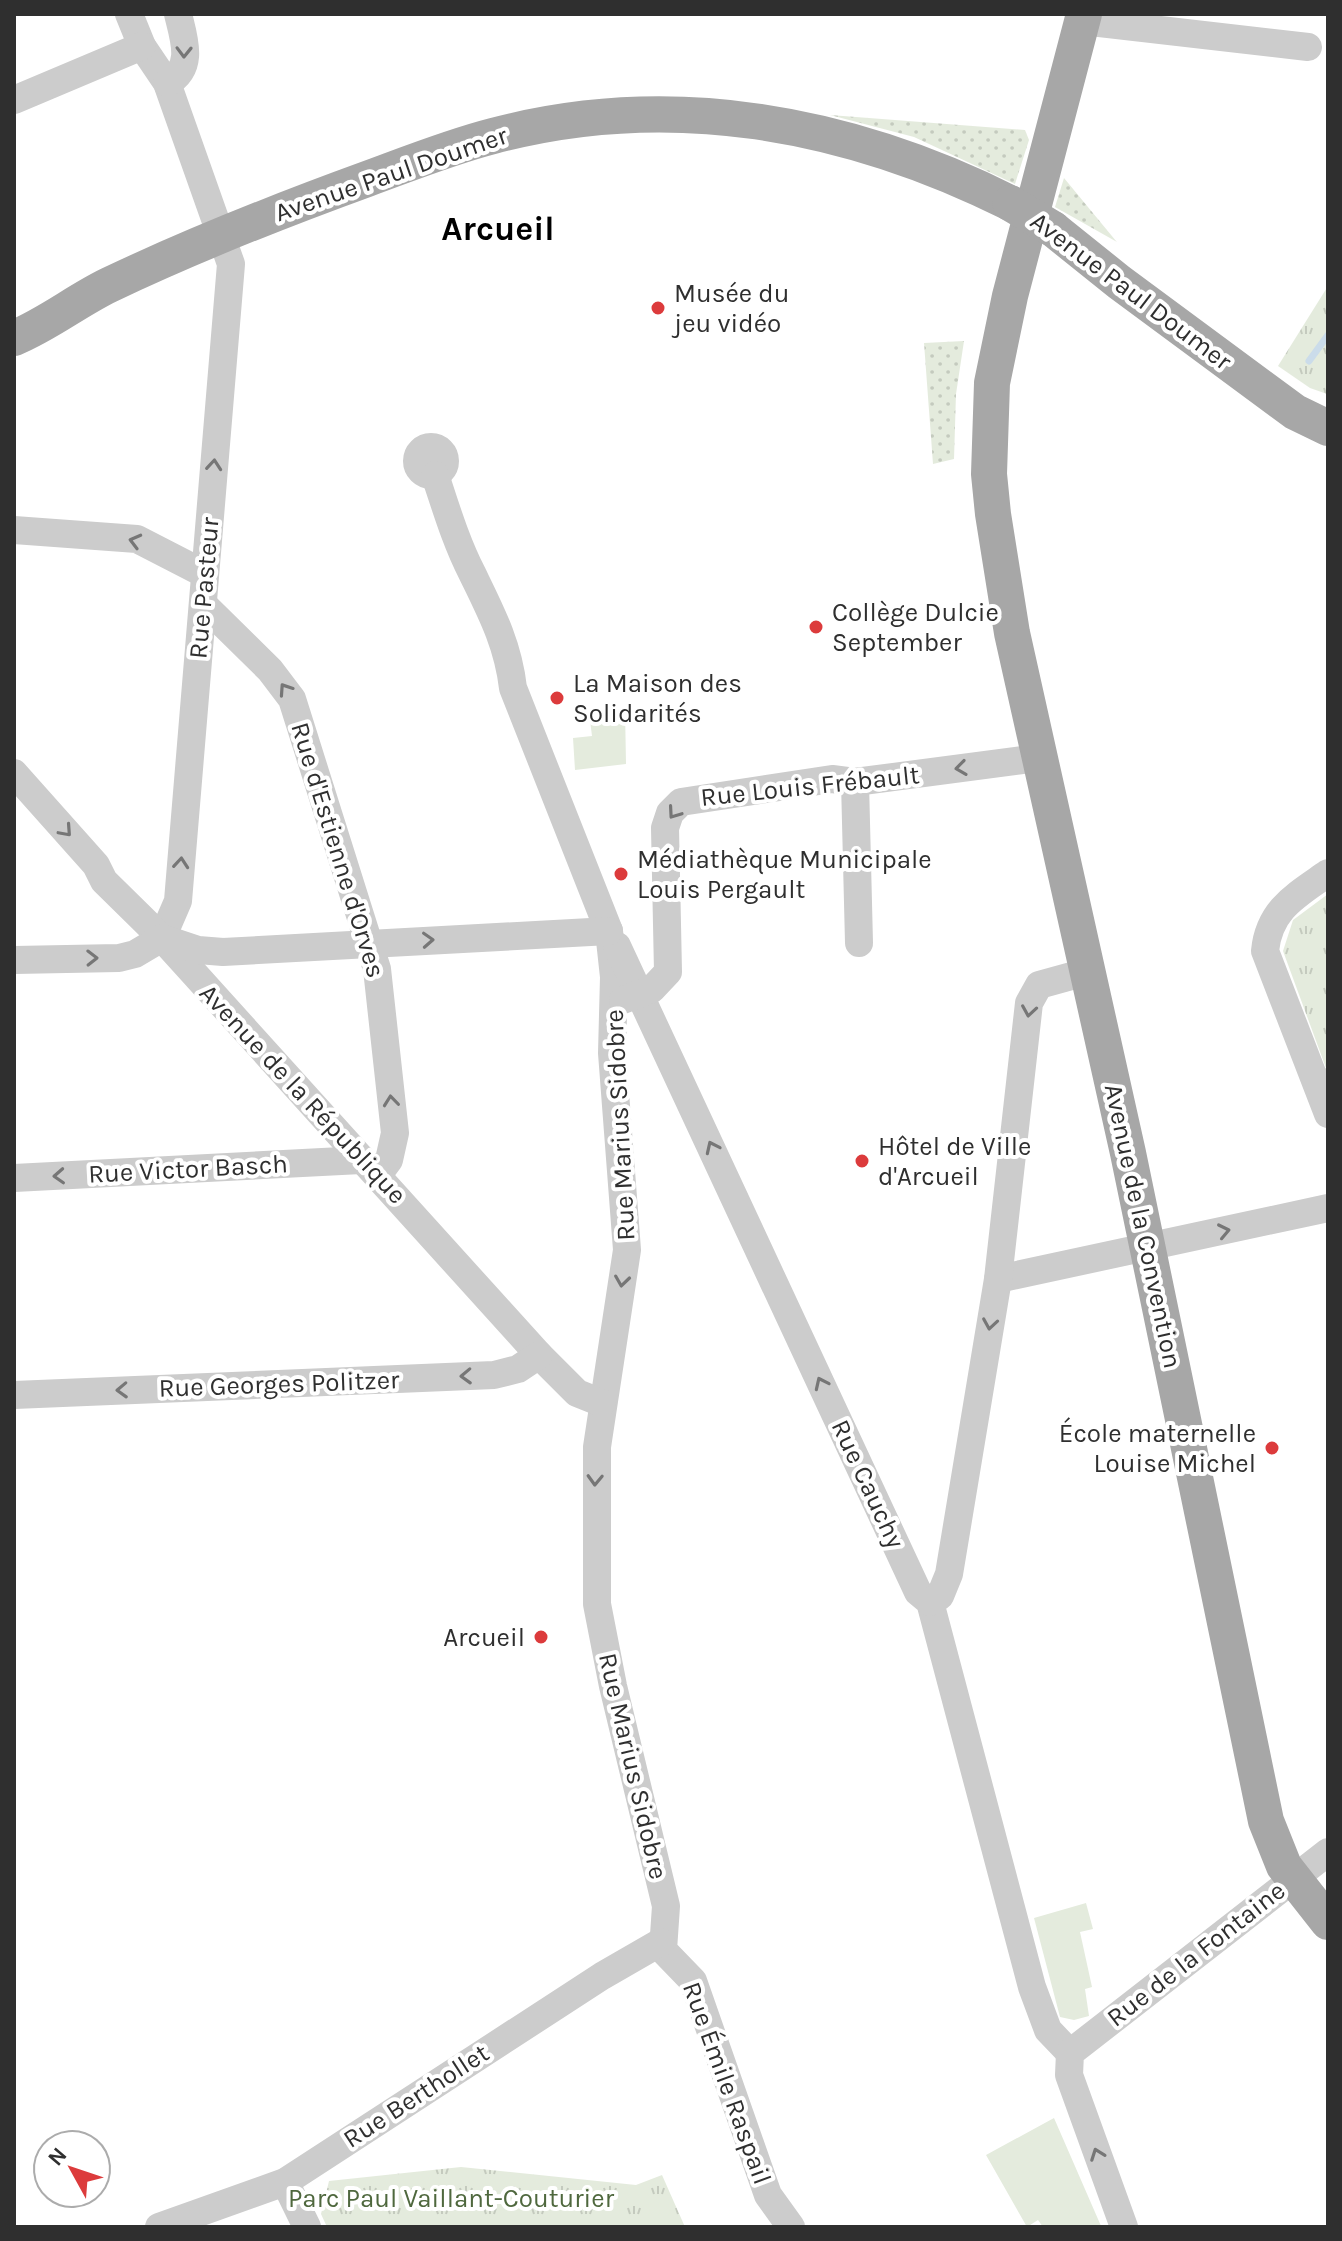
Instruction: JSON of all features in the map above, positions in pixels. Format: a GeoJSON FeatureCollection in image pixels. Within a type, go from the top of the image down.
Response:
{"type":"FeatureCollection","features":[{"type":"Feature","properties":{"kind":"main road","name":"Avenue de la Convention"},"geometry":{"type":"LineString","coordinates":[[1083,18],[997,354],[989,428],[993,514],[1012,633],[1038,758],[1147,1248],[1266,1821],[1276,1852],[1328,1922]]}},
{"type":"Feature","properties":{"kind":"main road","name":"Avenue Paul Doumer"},"geometry":{"type":"LineString","coordinates":[[14,338],[107,286],[223,235],[322,195],[482,139],[549,125],[678,115],[792,125],[881,148],[957,177],[1053,229],[1257,385],[1295,412],[1328,428]]}},
{"type":"Feature","properties":{"kind":"main road","name":"Avenue Paul Doumer"},"geometry":{"type":"LineString","coordinates":[[1295,412],[1328,452]]}},
{"type":"Feature","properties":{"kind":"street","name":"Rue Pasteur"},"geometry":{"type":"LineString","coordinates":[[129,14],[142,46],[167,83],[231,264],[178,901],[162,938]]}},
{"type":"Feature","properties":{"kind":"street"},"geometry":{"type":"LineString","coordinates":[[167,83],[178,75],[187,57],[178,14]]}},
{"type":"Feature","properties":{"kind":"street"},"geometry":{"type":"LineString","coordinates":[[1083,18],[1308,47]]}},
{"type":"Feature","properties":{"kind":"street"},"geometry":{"type":"LineString","coordinates":[[14,100],[142,46]]}},
{"type":"Feature","properties":{"kind":"street","name":"Rue Marius Sidobre"},"geometry":{"type":"LineString","coordinates":[[435,475],[472,574],[492,608],[509,656],[513,688],[609,931],[612,1053],[627,1250],[602,1403],[594,1493],[599,1620],[666,1906],[661,1942]]}},
{"type":"Feature","properties":{"kind":"street"},"geometry":{"type":"LineString","coordinates":[[14,530],[137,539],[205,574]]}},
{"type":"Feature","properties":{"kind":"street","name":"Rue d'Estienne d'Orves"},"geometry":{"type":"LineString","coordinates":[[203,604],[270,670],[292,699],[377,969],[395,1133],[389,1160],[370,1167]]}},
{"type":"Feature","properties":{"kind":"street","name":"Rue Louis Frébault"},"geometry":{"type":"LineString","coordinates":[[613,1008],[664,980],[669,965],[665,828],[675,806],[694,798],[832,779],[855,782],[1038,758]]}},
{"type":"Feature","properties":{"kind":"street","name":"Avenue de la République"},"geometry":{"type":"LineString","coordinates":[[14,773],[96,865],[104,881],[162,938],[539,1355],[577,1393],[602,1403]]}},
{"type":"Feature","properties":{"kind":"street"},"geometry":{"type":"LineString","coordinates":[[855,782],[859,943]]}},
{"type":"Feature","properties":{"kind":"street"},"geometry":{"type":"LineString","coordinates":[[1328,873],[1281,906],[1269,927],[1265,951],[1328,1114]]}},
{"type":"Feature","properties":{"kind":"street"},"geometry":{"type":"LineString","coordinates":[[14,960],[119,958],[135,954],[162,938],[198,950],[223,952],[609,931]]}},
{"type":"Feature","properties":{"kind":"street","name":"Rue Cauchy"},"geometry":{"type":"LineString","coordinates":[[609,931],[918,1592],[930,1602],[1032,1987],[1048,2030],[1069,2056],[1069,2075],[1124,2227]]}},
{"type":"Feature","properties":{"kind":"street"},"geometry":{"type":"LineString","coordinates":[[930,1602],[940,1596],[947,1585],[998,1279],[1029,1003],[1039,985],[1086,972]]}},
{"type":"Feature","properties":{"kind":"street","name":"Rue Victor Basch"},"geometry":{"type":"LineString","coordinates":[[14,1178],[370,1167]]}},
{"type":"Feature","properties":{"kind":"street"},"geometry":{"type":"LineString","coordinates":[[998,1279],[1328,1208]]}},
{"type":"Feature","properties":{"kind":"street","name":"Rue Georges Politzer"},"geometry":{"type":"LineString","coordinates":[[14,1395],[494,1375],[518,1369],[539,1355]]}},
{"type":"Feature","properties":{"kind":"street","name":"Rue de la Fontaine"},"geometry":{"type":"LineString","coordinates":[[1069,2056],[1328,1852]]}},
{"type":"Feature","properties":{"kind":"street","name":"Rue Berthollet"},"geometry":{"type":"LineString","coordinates":[[159,2227],[285,2182],[602,1976],[661,1942]]}},
{"type":"Feature","properties":{"kind":"street","name":"Rue Émile Raspail"},"geometry":{"type":"LineString","coordinates":[[661,1942],[667,1957],[693,1981],[768,2195],[791,2227]]}},
{"type":"Feature","properties":{"kind":"street"},"geometry":{"type":"LineString","coordinates":[[285,2182],[307,2227]]}},
{"type":"Feature","properties":{"kind":"green space"},"geometry":{"type":"Polygon","coordinates":[[[830,115],[1025,130],[1029,140],[1015,184],[914,137],[830,115]]]}},
{"type":"Feature","properties":{"kind":"green space"},"geometry":{"type":"Polygon","coordinates":[[[1064,178],[1116,241],[1117,242],[1055,207],[1064,178]]]}},
{"type":"Feature","properties":{"kind":"green space"},"geometry":{"type":"Polygon","coordinates":[[[1328,286],[1327,394],[1310,388],[1278,366],[1328,286]]]}},
{"type":"Feature","properties":{"kind":"green space"},"geometry":{"type":"Polygon","coordinates":[[[964,341],[956,394],[954,459],[933,464],[924,343],[964,341]]]}},
{"type":"Feature","properties":{"kind":"green space"},"geometry":{"type":"Polygon","coordinates":[[[625,709],[626,764],[575,770],[573,738],[592,736],[589,712],[625,709]]]}},
{"type":"Feature","properties":{"kind":"green space"},"geometry":{"type":"Polygon","coordinates":[[[1328,894],[1328,1084],[1319,1071],[1326,1068],[1283,951],[1293,920],[1328,894]]]}},
{"type":"Feature","properties":{"kind":"green space"},"geometry":{"type":"Polygon","coordinates":[[[1086,1903],[1093,1929],[1080,1932],[1092,1987],[1085,1989],[1089,2016],[1074,2020],[1060,2017],[1034,1918],[1086,1903]]]}},
{"type":"Feature","properties":{"kind":"green space"},"geometry":{"type":"Polygon","coordinates":[[[1054,2118],[1101,2227],[1043,2227],[1038,2220],[1027,2227],[986,2155],[1054,2118]]]}},
{"type":"Feature","properties":{"kind":"green space","name":"Parc Paul Vaillant-Couturier"},"geometry":{"type":"Polygon","coordinates":[[[461,2167],[636,2185],[662,2175],[685,2227],[327,2227],[321,2214],[329,2181],[461,2167]]]}},
{"type":"Feature","properties":{"kind":"waterway"},"geometry":{"type":"LineString","coordinates":[[1309,361],[1328,335]]}},
{"type":"Feature","properties":{"kind":"place","name":"Musée du jeu vidéo"},"geometry":{"type":"Point","coordinates":[658,308]}},
{"type":"Feature","properties":{"kind":"place","name":"Collège Dulcie September"},"geometry":{"type":"Point","coordinates":[816,627]}},
{"type":"Feature","properties":{"kind":"place","name":"La Maison des Solidarités"},"geometry":{"type":"Point","coordinates":[557,698]}},
{"type":"Feature","properties":{"kind":"place","name":"Médiathèque Municipale Louis Pergault"},"geometry":{"type":"Point","coordinates":[621,874]}},
{"type":"Feature","properties":{"kind":"place","name":"Hôtel de Ville d'Arcueil"},"geometry":{"type":"Point","coordinates":[862,1161]}},
{"type":"Feature","properties":{"kind":"place","name":"École maternelle Louise Michel"},"geometry":{"type":"Point","coordinates":[1272,1448]}},
{"type":"Feature","properties":{"kind":"place","name":"Arcueil"},"geometry":{"type":"Point","coordinates":[541,1637]}},
{"type":"Feature","properties":{"kind":"district","name":"Arcueil"},"geometry":{"type":"Point","coordinates":[498,229]}}]}
